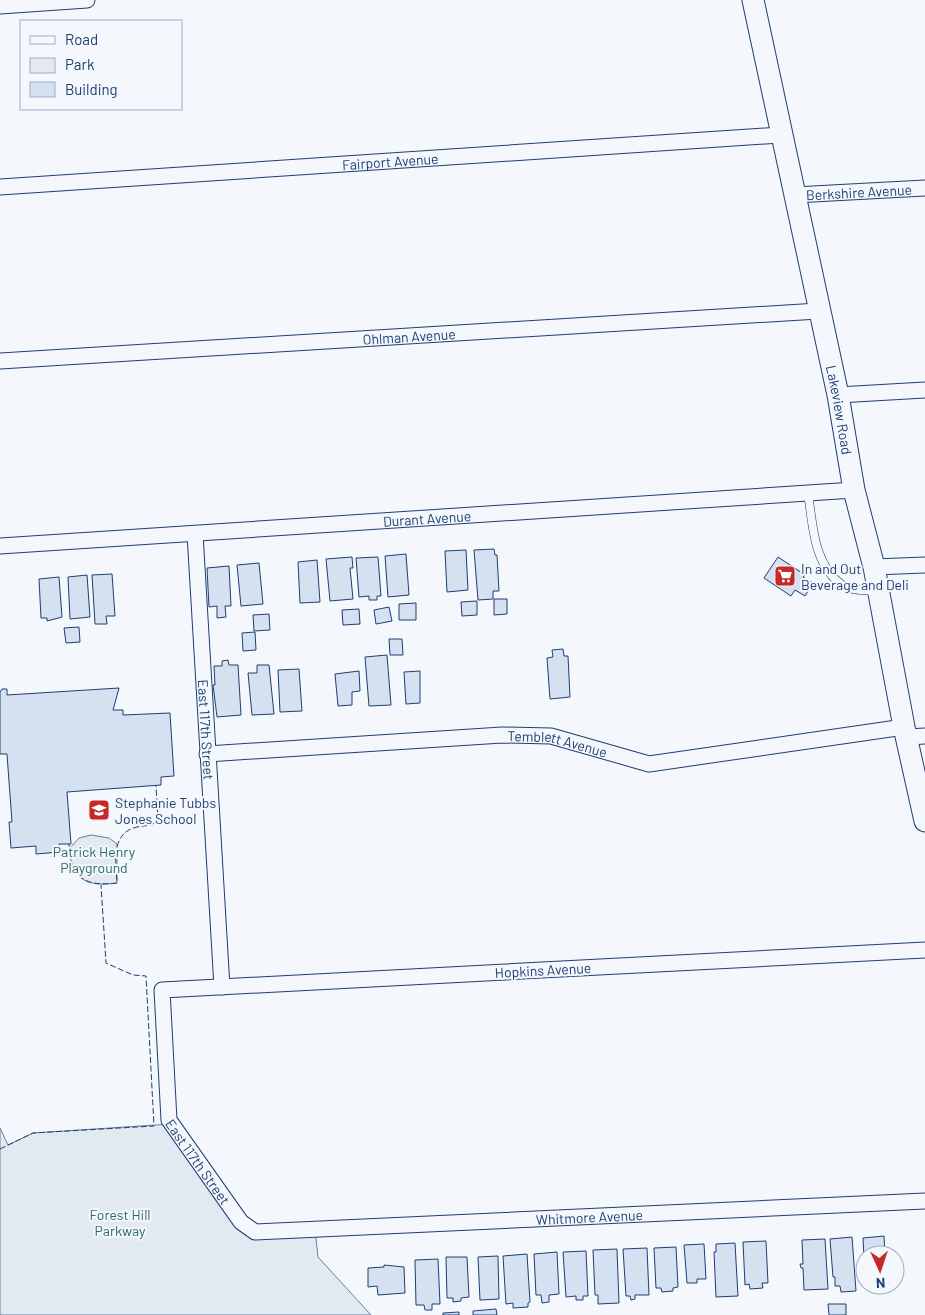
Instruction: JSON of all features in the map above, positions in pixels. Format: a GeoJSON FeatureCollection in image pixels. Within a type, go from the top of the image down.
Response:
{"type":"FeatureCollection","features":[{"type":"Feature","properties":{"kind":"street"},"geometry":{"type":"LineString","coordinates":[[0,6],[87,0]]}},
{"type":"Feature","properties":{"kind":"street","name":"Lakeview Road"},"geometry":{"type":"LineString","coordinates":[[753,0],[780,135],[838,395],[854,490],[874,567],[912,733],[925,821]]}},
{"type":"Feature","properties":{"kind":"street","name":"Fairport Avenue"},"geometry":{"type":"LineString","coordinates":[[0,187],[780,135]]}},
{"type":"Feature","properties":{"kind":"street","name":"Berkshire Avenue"},"geometry":{"type":"LineString","coordinates":[[794,195],[925,188]]}},
{"type":"Feature","properties":{"kind":"street","name":"Ohlman Avenue"},"geometry":{"type":"LineString","coordinates":[[0,362],[818,311]]}},
{"type":"Feature","properties":{"kind":"street"},"geometry":{"type":"LineString","coordinates":[[838,395],[925,390]]}},
{"type":"Feature","properties":{"kind":"street","name":"Durant Avenue"},"geometry":{"type":"LineString","coordinates":[[0,546],[854,490]]}},
{"type":"Feature","properties":{"kind":"street","name":"East 117th Street"},"geometry":{"type":"LineString","coordinates":[[195,534],[222,987]]}},
{"type":"Feature","properties":{"kind":"street"},"geometry":{"type":"LineString","coordinates":[[874,567],[925,565]]}},
{"type":"Feature","properties":{"kind":"street","name":"Temblett Avenue"},"geometry":{"type":"LineString","coordinates":[[207,754],[502,735],[551,736],[648,764],[912,733]]}},
{"type":"Feature","properties":{"kind":"street","name":"Hopkins Avenue"},"geometry":{"type":"LineString","coordinates":[[162,990],[925,950]]}},
{"type":"Feature","properties":{"kind":"street","name":"East 117th Street"},"geometry":{"type":"LineString","coordinates":[[162,990],[168,1120],[241,1222],[255,1232]]}},
{"type":"Feature","properties":{"kind":"street","name":"Whitmore Avenue"},"geometry":{"type":"LineString","coordinates":[[255,1232],[925,1201]]}},
{"type":"Feature","properties":{"kind":"lane"},"geometry":{"type":"LineString","coordinates":[[808,493],[815,542],[824,564],[843,585],[878,591]]}},
{"type":"Feature","properties":{"kind":"green space","name":"Patrick Henry Playground"},"geometry":{"type":"Polygon","coordinates":[[[91,835],[109,838],[117,844],[117,883],[97,884],[83,880],[74,868],[69,849],[79,838],[91,835]]]}},
{"type":"Feature","properties":{"kind":"green space","name":"Forest Hill Parkway"},"geometry":{"type":"Polygon","coordinates":[[[171,1124],[247,1229],[315,1230],[318,1257],[371,1315],[0,1315],[0,1128],[8,1145],[33,1133],[171,1124]]]}},
{"type":"Feature","properties":{"kind":"building"},"geometry":{"type":"Polygon","coordinates":[[[494,549],[495,555],[497,555],[499,591],[493,591],[493,599],[478,600],[474,550],[494,549]]]}},
{"type":"Feature","properties":{"kind":"building"},"geometry":{"type":"Polygon","coordinates":[[[466,550],[468,590],[447,592],[445,551],[466,550]]]}},
{"type":"Feature","properties":{"kind":"building"},"geometry":{"type":"Polygon","coordinates":[[[406,554],[409,595],[388,597],[385,556],[406,554]]]}},
{"type":"Feature","properties":{"kind":"building"},"geometry":{"type":"Polygon","coordinates":[[[352,557],[353,568],[350,568],[353,599],[330,601],[326,559],[352,557]]]}},
{"type":"Feature","properties":{"kind":"building"},"geometry":{"type":"Polygon","coordinates":[[[378,557],[381,596],[377,596],[377,600],[369,600],[369,596],[359,597],[356,558],[378,557]]]}},
{"type":"Feature","properties":{"kind":"building","name":"In and Out Beverage and Deli"},"geometry":{"type":"Polygon","coordinates":[[[778,557],[805,575],[803,577],[813,583],[805,596],[795,590],[791,596],[764,578],[778,557]]]}},
{"type":"Feature","properties":{"kind":"building"},"geometry":{"type":"Polygon","coordinates":[[[317,560],[320,602],[300,603],[298,562],[317,560]]]}},
{"type":"Feature","properties":{"kind":"building"},"geometry":{"type":"Polygon","coordinates":[[[259,563],[263,604],[241,606],[237,565],[259,563]]]}},
{"type":"Feature","properties":{"kind":"building"},"geometry":{"type":"Polygon","coordinates":[[[229,566],[231,606],[225,606],[226,617],[217,618],[217,606],[209,607],[207,568],[229,566]]]}},
{"type":"Feature","properties":{"kind":"building"},"geometry":{"type":"Polygon","coordinates":[[[112,574],[115,616],[106,616],[107,624],[95,624],[92,575],[112,574]]]}},
{"type":"Feature","properties":{"kind":"building"},"geometry":{"type":"Polygon","coordinates":[[[87,575],[90,617],[70,619],[68,577],[87,575]]]}},
{"type":"Feature","properties":{"kind":"building"},"geometry":{"type":"Polygon","coordinates":[[[59,577],[62,617],[47,621],[47,618],[41,618],[39,579],[59,577]]]}},
{"type":"Feature","properties":{"kind":"building"},"geometry":{"type":"Polygon","coordinates":[[[494,599],[507,599],[507,614],[494,615],[494,599]]]}},
{"type":"Feature","properties":{"kind":"building"},"geometry":{"type":"Polygon","coordinates":[[[477,601],[477,615],[462,616],[461,602],[477,601]]]}},
{"type":"Feature","properties":{"kind":"building"},"geometry":{"type":"Polygon","coordinates":[[[416,603],[416,620],[399,620],[399,604],[416,603]]]}},
{"type":"Feature","properties":{"kind":"building"},"geometry":{"type":"Polygon","coordinates":[[[389,607],[392,621],[376,624],[374,610],[389,607]]]}},
{"type":"Feature","properties":{"kind":"building"},"geometry":{"type":"Polygon","coordinates":[[[359,609],[360,624],[343,625],[342,610],[359,609]]]}},
{"type":"Feature","properties":{"kind":"building"},"geometry":{"type":"Polygon","coordinates":[[[269,614],[270,630],[254,631],[253,615],[269,614]]]}},
{"type":"Feature","properties":{"kind":"building"},"geometry":{"type":"Polygon","coordinates":[[[79,627],[80,642],[66,643],[64,628],[79,627]]]}},
{"type":"Feature","properties":{"kind":"building"},"geometry":{"type":"Polygon","coordinates":[[[255,632],[256,650],[243,651],[242,633],[255,632]]]}},
{"type":"Feature","properties":{"kind":"building"},"geometry":{"type":"Polygon","coordinates":[[[389,639],[402,639],[403,655],[390,655],[389,639]]]}},
{"type":"Feature","properties":{"kind":"building"},"geometry":{"type":"Polygon","coordinates":[[[563,649],[564,656],[568,656],[570,697],[550,699],[547,658],[553,657],[552,650],[563,649]]]}},
{"type":"Feature","properties":{"kind":"building"},"geometry":{"type":"Polygon","coordinates":[[[387,655],[391,705],[369,706],[365,657],[387,655]]]}},
{"type":"Feature","properties":{"kind":"building"},"geometry":{"type":"Polygon","coordinates":[[[228,660],[229,665],[238,665],[241,715],[217,717],[213,685],[215,685],[214,666],[222,666],[222,661],[228,660]]]}},
{"type":"Feature","properties":{"kind":"building"},"geometry":{"type":"Polygon","coordinates":[[[257,665],[269,665],[274,714],[252,715],[248,673],[257,673],[257,665]]]}},
{"type":"Feature","properties":{"kind":"building"},"geometry":{"type":"Polygon","coordinates":[[[299,669],[302,711],[280,712],[278,670],[299,669]]]}},
{"type":"Feature","properties":{"kind":"building"},"geometry":{"type":"Polygon","coordinates":[[[359,671],[360,691],[352,692],[352,705],[338,706],[335,674],[359,671]]]}},
{"type":"Feature","properties":{"kind":"building"},"geometry":{"type":"Polygon","coordinates":[[[420,671],[420,703],[406,704],[404,672],[420,671]]]}},
{"type":"Feature","properties":{"kind":"building"},"geometry":{"type":"Polygon","coordinates":[[[119,688],[113,710],[123,710],[123,715],[170,713],[174,776],[161,777],[161,785],[67,792],[71,844],[59,844],[60,852],[36,854],[36,846],[11,848],[9,822],[12,822],[7,754],[0,754],[0,692],[2,689],[7,689],[7,695],[119,688]]]}},
{"type":"Feature","properties":{"kind":"building"},"geometry":{"type":"Polygon","coordinates":[[[884,1236],[884,1245],[863,1245],[863,1238],[884,1236]]]}},
{"type":"Feature","properties":{"kind":"building"},"geometry":{"type":"Polygon","coordinates":[[[852,1237],[855,1291],[841,1292],[840,1286],[835,1286],[830,1239],[852,1237]]]}},
{"type":"Feature","properties":{"kind":"building"},"geometry":{"type":"Polygon","coordinates":[[[825,1239],[828,1289],[804,1290],[803,1268],[801,1268],[800,1264],[803,1264],[802,1240],[825,1239]]]}},
{"type":"Feature","properties":{"kind":"building"},"geometry":{"type":"Polygon","coordinates":[[[766,1241],[768,1283],[762,1283],[763,1288],[750,1289],[749,1284],[745,1285],[743,1242],[766,1241]]]}},
{"type":"Feature","properties":{"kind":"building"},"geometry":{"type":"Polygon","coordinates":[[[735,1243],[738,1296],[716,1297],[714,1252],[716,1252],[716,1244],[735,1243]]]}},
{"type":"Feature","properties":{"kind":"building"},"geometry":{"type":"Polygon","coordinates":[[[704,1244],[706,1279],[697,1279],[697,1283],[687,1283],[684,1245],[704,1244]]]}},
{"type":"Feature","properties":{"kind":"building"},"geometry":{"type":"Polygon","coordinates":[[[676,1247],[678,1287],[673,1288],[673,1291],[662,1292],[661,1288],[656,1288],[654,1248],[676,1247]]]}},
{"type":"Feature","properties":{"kind":"building"},"geometry":{"type":"Polygon","coordinates":[[[647,1248],[649,1295],[635,1295],[635,1299],[631,1300],[630,1296],[626,1296],[623,1249],[647,1248]]]}},
{"type":"Feature","properties":{"kind":"building"},"geometry":{"type":"Polygon","coordinates":[[[617,1249],[619,1303],[598,1304],[598,1295],[595,1295],[593,1250],[617,1249]]]}},
{"type":"Feature","properties":{"kind":"building"},"geometry":{"type":"Polygon","coordinates":[[[586,1251],[588,1296],[583,1296],[583,1300],[576,1300],[576,1296],[566,1297],[563,1252],[586,1251]]]}},
{"type":"Feature","properties":{"kind":"building"},"geometry":{"type":"Polygon","coordinates":[[[557,1252],[559,1294],[549,1295],[549,1302],[542,1303],[541,1295],[536,1295],[534,1254],[557,1252]]]}},
{"type":"Feature","properties":{"kind":"building"},"geometry":{"type":"Polygon","coordinates":[[[527,1254],[530,1302],[528,1307],[513,1308],[513,1303],[506,1304],[503,1256],[527,1254]]]}},
{"type":"Feature","properties":{"kind":"building"},"geometry":{"type":"Polygon","coordinates":[[[498,1256],[499,1299],[480,1300],[478,1257],[498,1256]]]}},
{"type":"Feature","properties":{"kind":"building"},"geometry":{"type":"Polygon","coordinates":[[[446,1257],[467,1257],[469,1297],[461,1298],[461,1301],[453,1302],[453,1298],[447,1298],[446,1257]]]}},
{"type":"Feature","properties":{"kind":"building"},"geometry":{"type":"Polygon","coordinates":[[[438,1259],[440,1304],[432,1304],[432,1310],[425,1310],[424,1305],[416,1305],[415,1260],[438,1259]]]}},
{"type":"Feature","properties":{"kind":"building"},"geometry":{"type":"Polygon","coordinates":[[[384,1265],[404,1267],[405,1293],[378,1295],[377,1286],[368,1287],[368,1268],[384,1267],[384,1265]]]}},
{"type":"Feature","properties":{"kind":"building"},"geometry":{"type":"Polygon","coordinates":[[[828,1304],[846,1304],[846,1315],[829,1315],[828,1304]]]}},
{"type":"Feature","properties":{"kind":"building"},"geometry":{"type":"Polygon","coordinates":[[[496,1309],[497,1315],[473,1315],[473,1311],[496,1309]]]}},
{"type":"Feature","properties":{"kind":"building"},"geometry":{"type":"Polygon","coordinates":[[[459,1312],[459,1315],[443,1315],[443,1313],[459,1312]]]}},
{"type":"Feature","properties":{"kind":"fence"},"geometry":{"type":"LineString","coordinates":[[69,844],[72,865],[81,878],[96,883],[117,883],[116,850],[122,835],[128,830],[151,825],[158,820],[156,786]]}},
{"type":"Feature","properties":{"kind":"fence"},"geometry":{"type":"LineString","coordinates":[[0,1149],[33,1133],[154,1126],[146,976],[133,975],[106,963],[101,885]]}},
{"type":"Feature","properties":{"kind":"place","name":"In and Out Beverage and Deli"},"geometry":{"type":"Point","coordinates":[785,576]}},
{"type":"Feature","properties":{"kind":"place","name":"Stephanie Tubbs Jones School"},"geometry":{"type":"Point","coordinates":[99,810]}}]}
